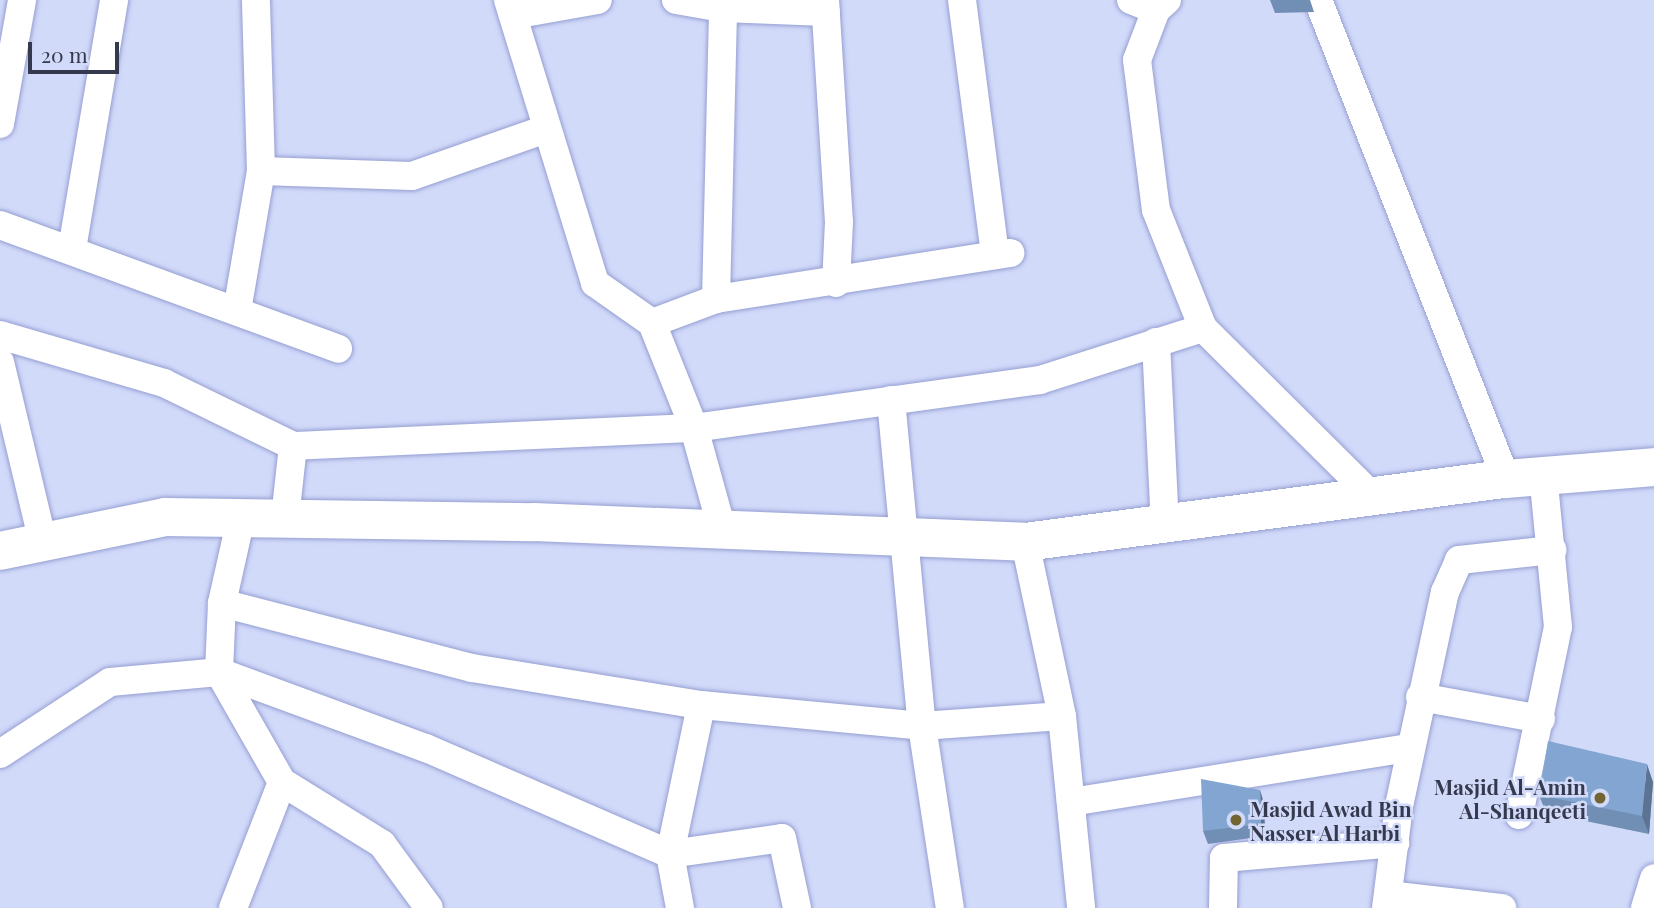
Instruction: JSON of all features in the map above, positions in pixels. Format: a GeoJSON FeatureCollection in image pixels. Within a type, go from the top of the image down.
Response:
{"type":"FeatureCollection","features":[{"type":"Feature","properties":{"kind":"main road"},"geometry":{"type":"LineString","coordinates":[[0,551],[165,517],[722,529],[1026,541],[1524,477],[1654,467]]}},
{"type":"Feature","properties":{"kind":"street"},"geometry":{"type":"LineString","coordinates":[[0,124],[22,0]]}},
{"type":"Feature","properties":{"kind":"street"},"geometry":{"type":"LineString","coordinates":[[72,249],[114,0]]}},
{"type":"Feature","properties":{"kind":"street"},"geometry":{"type":"LineString","coordinates":[[237,311],[261,171],[256,0]]}},
{"type":"Feature","properties":{"kind":"street"},"geometry":{"type":"LineString","coordinates":[[598,0],[511,7],[595,283],[652,323],[694,428],[722,529]]}},
{"type":"Feature","properties":{"kind":"street"},"geometry":{"type":"LineString","coordinates":[[676,0],[723,8],[826,6],[839,222],[836,283]]}},
{"type":"Feature","properties":{"kind":"street"},"geometry":{"type":"LineString","coordinates":[[652,323],[716,299],[836,283],[1003,254],[962,0]]}},
{"type":"Feature","properties":{"kind":"street"},"geometry":{"type":"LineString","coordinates":[[1318,0],[1524,477],[1552,550],[1558,627],[1541,719],[1518,815]]}},
{"type":"Feature","properties":{"kind":"street"},"geometry":{"type":"LineString","coordinates":[[1151,3],[1137,60],[1156,211],[1203,328],[1374,498]]}},
{"type":"Feature","properties":{"kind":"street"},"geometry":{"type":"LineString","coordinates":[[716,299],[723,8]]}},
{"type":"Feature","properties":{"kind":"street"},"geometry":{"type":"LineString","coordinates":[[261,171],[412,176],[546,129]]}},
{"type":"Feature","properties":{"kind":"street"},"geometry":{"type":"LineString","coordinates":[[0,225],[72,249],[338,349]]}},
{"type":"Feature","properties":{"kind":"street"},"geometry":{"type":"LineString","coordinates":[[0,335],[164,383],[293,446],[694,428],[1040,380],[1203,328]]}},
{"type":"Feature","properties":{"kind":"street"},"geometry":{"type":"LineString","coordinates":[[1156,342],[1165,524]]}},
{"type":"Feature","properties":{"kind":"street"},"geometry":{"type":"LineString","coordinates":[[0,362],[43,542]]}},
{"type":"Feature","properties":{"kind":"street"},"geometry":{"type":"LineString","coordinates":[[891,400],[922,726],[950,908]]}},
{"type":"Feature","properties":{"kind":"street"},"geometry":{"type":"LineString","coordinates":[[285,518],[293,446]]}},
{"type":"Feature","properties":{"kind":"street"},"geometry":{"type":"LineString","coordinates":[[241,517],[222,603],[219,672],[282,782],[382,844],[429,908]]}},
{"type":"Feature","properties":{"kind":"street"},"geometry":{"type":"LineString","coordinates":[[1026,541],[1062,716],[1081,908]]}},
{"type":"Feature","properties":{"kind":"street"},"geometry":{"type":"LineString","coordinates":[[1502,908],[1387,901],[1420,697],[1445,592],[1460,560],[1552,550]]}},
{"type":"Feature","properties":{"kind":"street"},"geometry":{"type":"LineString","coordinates":[[222,603],[472,668],[701,705],[922,726],[1062,716]]}},
{"type":"Feature","properties":{"kind":"street"},"geometry":{"type":"LineString","coordinates":[[0,754],[110,682],[219,672],[426,748],[670,854],[782,838],[797,908]]}},
{"type":"Feature","properties":{"kind":"street"},"geometry":{"type":"LineString","coordinates":[[1420,697],[1541,719]]}},
{"type":"Feature","properties":{"kind":"street"},"geometry":{"type":"LineString","coordinates":[[680,908],[670,854],[701,705]]}},
{"type":"Feature","properties":{"kind":"street"},"geometry":{"type":"LineString","coordinates":[[1071,802],[1410,748]]}},
{"type":"Feature","properties":{"kind":"street"},"geometry":{"type":"LineString","coordinates":[[233,908],[282,782]]}},
{"type":"Feature","properties":{"kind":"street"},"geometry":{"type":"LineString","coordinates":[[1223,908],[1224,858],[1395,843]]}},
{"type":"Feature","properties":{"kind":"street"},"geometry":{"type":"LineString","coordinates":[[1645,908],[1654,878]]}},
{"type":"Feature","properties":{"kind":"building","name":"Masjid Al-Amin Al-Shanqeeti"},"geometry":{"type":"Polygon","coordinates":[[[1548,741],[1647,764],[1642,816],[1539,795],[1548,741]]]}},
{"type":"Feature","properties":{"kind":"building","name":"Masjid Awad Bin Nasser Al Harbi"},"geometry":{"type":"Polygon","coordinates":[[[1201,779],[1260,790],[1261,824],[1203,831],[1201,779]]]}},
{"type":"Feature","properties":{"kind":"place","name":"Masjid Al-Amin Al-Shanqeeti"},"geometry":{"type":"Point","coordinates":[1600,798]}},
{"type":"Feature","properties":{"kind":"place","name":"Masjid Awad Bin Nasser Al Harbi"},"geometry":{"type":"Point","coordinates":[1236,820]}}]}
